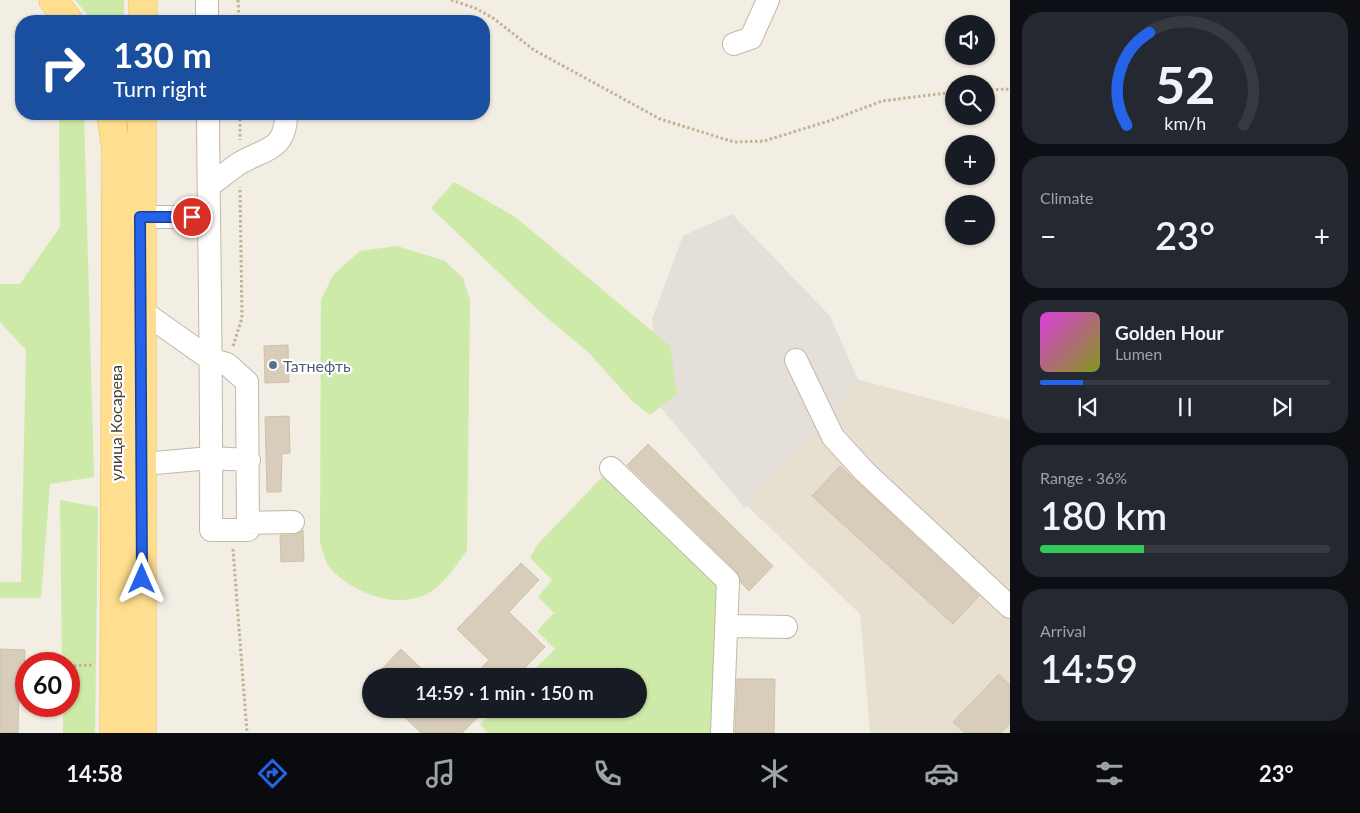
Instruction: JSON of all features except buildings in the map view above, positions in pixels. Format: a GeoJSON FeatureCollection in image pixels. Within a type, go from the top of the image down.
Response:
{"type":"FeatureCollection","features":[{"type":"Feature","properties":{"kind":"main road"},"geometry":{"type":"LineString","coordinates":[[53,0],[64,15]]}},
{"type":"Feature","properties":{"kind":"main road"},"geometry":{"type":"LineString","coordinates":[[143,0],[143,15]]}},
{"type":"Feature","properties":{"kind":"main road","name":"улица Косарева"},"geometry":{"type":"LineString","coordinates":[[112,120],[116,150],[114,733]]}},
{"type":"Feature","properties":{"kind":"main road","name":"улица Косарева"},"geometry":{"type":"LineString","coordinates":[[142,120],[140,217],[143,464],[142,733]]}},
{"type":"Feature","properties":{"kind":"lane"},"geometry":{"type":"LineString","coordinates":[[734,44],[751,38],[768,0]]}},
{"type":"Feature","properties":{"kind":"lane"},"geometry":{"type":"LineString","coordinates":[[142,311],[210,359],[227,364],[247,382],[248,530],[211,530],[211,458],[210,359],[209,186],[208,120]]}},
{"type":"Feature","properties":{"kind":"lane"},"geometry":{"type":"LineString","coordinates":[[209,186],[240,163],[269,149],[280,140],[286,129],[286,120]]}},
{"type":"Feature","properties":{"kind":"lane"},"geometry":{"type":"LineString","coordinates":[[140,217],[209,217]]}},
{"type":"Feature","properties":{"kind":"lane"},"geometry":{"type":"LineString","coordinates":[[796,360],[833,437],[866,472],[1010,607]]}},
{"type":"Feature","properties":{"kind":"lane"},"geometry":{"type":"LineString","coordinates":[[143,464],[211,458],[249,460]]}},
{"type":"Feature","properties":{"kind":"lane"},"geometry":{"type":"LineString","coordinates":[[611,468],[728,581],[728,626],[722,733]]}},
{"type":"Feature","properties":{"kind":"lane"},"geometry":{"type":"LineString","coordinates":[[248,523],[293,522]]}},
{"type":"Feature","properties":{"kind":"lane"},"geometry":{"type":"LineString","coordinates":[[728,626],[786,627]]}},
{"type":"Feature","properties":{"kind":"path"},"geometry":{"type":"LineString","coordinates":[[238,0],[239,15]]}},
{"type":"Feature","properties":{"kind":"path"},"geometry":{"type":"LineString","coordinates":[[451,0],[475,8],[487,15]]}},
{"type":"Feature","properties":{"kind":"path"},"geometry":{"type":"LineString","coordinates":[[490,17],[534,50],[660,119],[734,142],[764,141],[882,101],[945,93]]}},
{"type":"Feature","properties":{"kind":"path"},"geometry":{"type":"LineString","coordinates":[[995,90],[1010,89]]}},
{"type":"Feature","properties":{"kind":"shaded area"},"geometry":{"type":"Polygon","coordinates":[[[732,214],[830,316],[859,382],[745,508],[661,408],[652,319],[683,236],[732,214]]]}},
{"type":"Feature","properties":{"kind":"shaded area"},"geometry":{"type":"Polygon","coordinates":[[[856,379],[1010,420],[1010,733],[870,733],[860,614],[741,500],[856,379]]]}},
{"type":"Feature","properties":{"kind":"green space"},"geometry":{"type":"Polygon","coordinates":[[[75,0],[124,0],[124,15],[88,15],[75,0]]]}},
{"type":"Feature","properties":{"kind":"green space"},"geometry":{"type":"Polygon","coordinates":[[[59,120],[84,120],[94,477],[50,484],[41,598],[0,598],[0,582],[21,582],[26,350],[0,322],[0,284],[20,284],[60,227],[59,120]]]}},
{"type":"Feature","properties":{"kind":"green space"},"geometry":{"type":"Polygon","coordinates":[[[454,182],[514,216],[670,346],[677,394],[650,415],[633,402],[589,353],[538,310],[431,208],[454,182]]]}},
{"type":"Feature","properties":{"kind":"green space"},"geometry":{"type":"Polygon","coordinates":[[[397,246],[445,261],[463,278],[470,300],[467,550],[449,575],[432,591],[413,599],[400,600],[374,596],[361,591],[339,577],[328,565],[320,543],[321,300],[333,275],[360,251],[397,246]]]}},
{"type":"Feature","properties":{"kind":"green space"},"geometry":{"type":"Polygon","coordinates":[[[606,473],[720,584],[714,733],[488,733],[480,724],[486,718],[647,718],[647,668],[536,668],[555,649],[537,631],[554,613],[538,597],[552,580],[530,558],[537,545],[606,473]]]}},
{"type":"Feature","properties":{"kind":"green space"},"geometry":{"type":"Polygon","coordinates":[[[60,500],[98,507],[95,733],[63,733],[63,717],[80,717],[80,652],[62,652],[60,500]]]}},
{"type":"Feature","properties":{"kind":"place","name":"Татнефть"},"geometry":{"type":"Point","coordinates":[273,365]}},
{"type":"Feature","properties":{"kind":"route"},"geometry":{"type":"LineString","coordinates":[[142,579],[143,464],[140,217],[192,217]]}}]}
